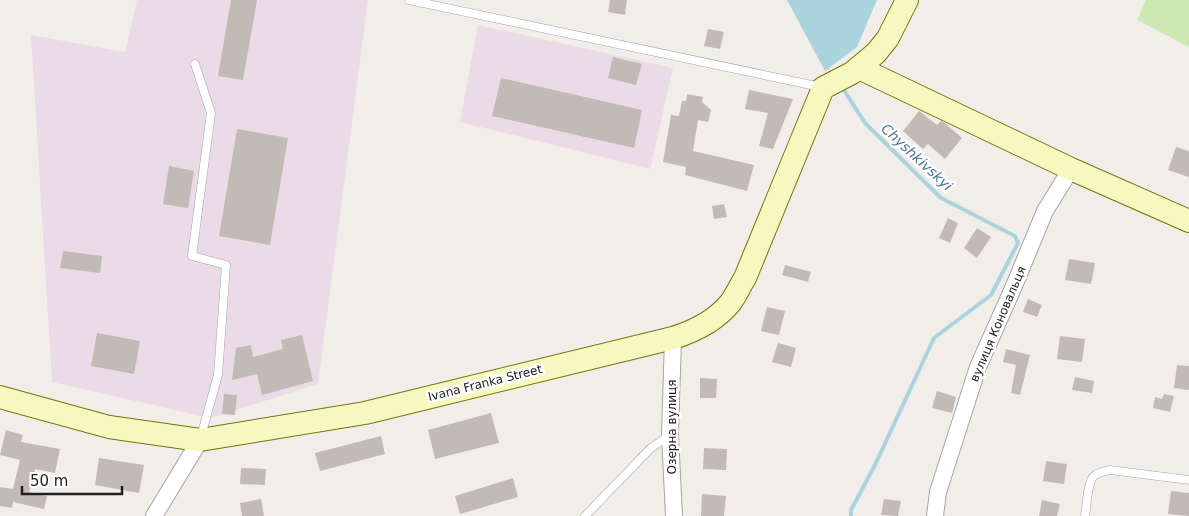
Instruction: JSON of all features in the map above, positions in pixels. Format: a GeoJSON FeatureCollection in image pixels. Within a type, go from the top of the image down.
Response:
{"type":"FeatureCollection","features":[{"type":"Feature","properties":{"kind":"street"},"geometry":{"type":"LineString","coordinates":[[841,78],[876,53],[888,38],[906,0]]}},
{"type":"Feature","properties":{"kind":"street"},"geometry":{"type":"LineString","coordinates":[[841,78],[1071,169],[1188,224]]}},
{"type":"Feature","properties":{"kind":"street","name":"Ivana Franka Street"},"geometry":{"type":"LineString","coordinates":[[0,397],[109,428],[200,440],[365,413],[673,338],[698,329],[710,322],[734,297],[841,78]]}},
{"type":"Feature","properties":{"kind":"street","name":"вулиця Коновальця"},"geometry":{"type":"LineString","coordinates":[[935,516],[938,492],[978,367],[1045,211],[1071,169]]}},
{"type":"Feature","properties":{"kind":"street","name":"Озерна вулиця"},"geometry":{"type":"LineString","coordinates":[[673,338],[670,435],[674,516]]}},
{"type":"Feature","properties":{"kind":"street"},"geometry":{"type":"LineString","coordinates":[[154,516],[200,440]]}},
{"type":"Feature","properties":{"kind":"lane"},"geometry":{"type":"LineString","coordinates":[[409,0],[841,78]]}},
{"type":"Feature","properties":{"kind":"lane"},"geometry":{"type":"LineString","coordinates":[[195,64],[211,113],[192,256],[226,265],[218,375],[200,440]]}},
{"type":"Feature","properties":{"kind":"lane"},"geometry":{"type":"LineString","coordinates":[[585,516],[652,448],[670,435]]}},
{"type":"Feature","properties":{"kind":"lane"},"geometry":{"type":"LineString","coordinates":[[1086,516],[1090,483],[1094,476],[1102,472],[1110,470],[1189,480]]}},
{"type":"Feature","properties":{"kind":"shaded area"},"geometry":{"type":"Polygon","coordinates":[[[137,0],[368,0],[318,384],[210,418],[52,382],[31,35],[125,52],[137,0]]]}},
{"type":"Feature","properties":{"kind":"shaded area"},"geometry":{"type":"Polygon","coordinates":[[[478,25],[673,68],[650,169],[460,122],[478,25]]]}},
{"type":"Feature","properties":{"kind":"green space"},"geometry":{"type":"Polygon","coordinates":[[[1146,0],[1189,0],[1189,47],[1137,20],[1146,0]]]}},
{"type":"Feature","properties":{"kind":"water"},"geometry":{"type":"Polygon","coordinates":[[[787,0],[877,0],[857,47],[825,71],[787,0]]]}},
{"type":"Feature","properties":{"kind":"building"},"geometry":{"type":"Polygon","coordinates":[[[231,0],[257,0],[243,80],[218,76],[231,0]]]}},
{"type":"Feature","properties":{"kind":"building"},"geometry":{"type":"Polygon","coordinates":[[[610,0],[627,0],[625,15],[608,12],[610,0]]]}},
{"type":"Feature","properties":{"kind":"building"},"geometry":{"type":"Polygon","coordinates":[[[708,29],[724,32],[720,49],[704,46],[708,29]]]}},
{"type":"Feature","properties":{"kind":"building"},"geometry":{"type":"Polygon","coordinates":[[[613,57],[642,64],[636,85],[608,78],[613,57]]]}},
{"type":"Feature","properties":{"kind":"building"},"geometry":{"type":"Polygon","coordinates":[[[501,78],[642,110],[634,148],[492,116],[501,78]]]}},
{"type":"Feature","properties":{"kind":"building"},"geometry":{"type":"Polygon","coordinates":[[[749,90],[793,99],[773,149],[759,146],[768,113],[745,109],[749,90]]]}},
{"type":"Feature","properties":{"kind":"building"},"geometry":{"type":"Polygon","coordinates":[[[687,94],[703,97],[702,102],[711,110],[708,122],[698,120],[693,151],[754,165],[747,191],[685,175],[686,167],[663,162],[671,115],[679,116],[682,101],[686,101],[687,94]]]}},
{"type":"Feature","properties":{"kind":"building"},"geometry":{"type":"Polygon","coordinates":[[[919,111],[937,125],[941,121],[946,124],[962,138],[945,159],[928,144],[923,149],[903,131],[919,111]]]}},
{"type":"Feature","properties":{"kind":"building"},"geometry":{"type":"Polygon","coordinates":[[[237,129],[288,138],[270,245],[219,236],[237,129]]]}},
{"type":"Feature","properties":{"kind":"building"},"geometry":{"type":"Polygon","coordinates":[[[1176,147],[1189,151],[1189,177],[1168,170],[1176,147]]]}},
{"type":"Feature","properties":{"kind":"building"},"geometry":{"type":"Polygon","coordinates":[[[169,166],[194,171],[188,208],[163,204],[169,166]]]}},
{"type":"Feature","properties":{"kind":"building"},"geometry":{"type":"Polygon","coordinates":[[[724,204],[727,217],[714,219],[712,206],[724,204]]]}},
{"type":"Feature","properties":{"kind":"building"},"geometry":{"type":"Polygon","coordinates":[[[948,218],[958,223],[950,243],[939,238],[948,218]]]}},
{"type":"Feature","properties":{"kind":"building"},"geometry":{"type":"Polygon","coordinates":[[[977,228],[991,237],[977,258],[964,248],[977,228]]]}},
{"type":"Feature","properties":{"kind":"building"},"geometry":{"type":"Polygon","coordinates":[[[63,251],[102,256],[100,273],[60,268],[63,251]]]}},
{"type":"Feature","properties":{"kind":"building"},"geometry":{"type":"Polygon","coordinates":[[[1069,259],[1095,263],[1091,284],[1065,280],[1069,259]]]}},
{"type":"Feature","properties":{"kind":"building"},"geometry":{"type":"Polygon","coordinates":[[[785,265],[811,272],[808,282],[782,275],[785,265]]]}},
{"type":"Feature","properties":{"kind":"building"},"geometry":{"type":"Polygon","coordinates":[[[1028,299],[1042,305],[1037,317],[1023,312],[1028,299]]]}},
{"type":"Feature","properties":{"kind":"building"},"geometry":{"type":"Polygon","coordinates":[[[767,307],[785,311],[779,335],[761,331],[767,307]]]}},
{"type":"Feature","properties":{"kind":"building"},"geometry":{"type":"Polygon","coordinates":[[[97,333],[140,341],[134,374],[91,366],[97,333]]]}},
{"type":"Feature","properties":{"kind":"building"},"geometry":{"type":"Polygon","coordinates":[[[302,335],[313,381],[262,395],[257,374],[232,380],[236,348],[251,345],[253,357],[283,349],[281,340],[302,335]]]}},
{"type":"Feature","properties":{"kind":"building"},"geometry":{"type":"Polygon","coordinates":[[[1060,336],[1085,339],[1082,362],[1057,359],[1060,336]]]}},
{"type":"Feature","properties":{"kind":"building"},"geometry":{"type":"Polygon","coordinates":[[[778,343],[796,348],[791,367],[772,362],[778,343]]]}},
{"type":"Feature","properties":{"kind":"building"},"geometry":{"type":"Polygon","coordinates":[[[1006,349],[1030,355],[1020,395],[1011,393],[1016,365],[1003,362],[1006,349]]]}},
{"type":"Feature","properties":{"kind":"building"},"geometry":{"type":"Polygon","coordinates":[[[1177,365],[1189,366],[1189,390],[1174,388],[1177,365]]]}},
{"type":"Feature","properties":{"kind":"building"},"geometry":{"type":"Polygon","coordinates":[[[1075,377],[1094,381],[1092,393],[1072,390],[1075,377]]]}},
{"type":"Feature","properties":{"kind":"building"},"geometry":{"type":"Polygon","coordinates":[[[700,378],[717,379],[716,398],[700,398],[700,378]]]}},
{"type":"Feature","properties":{"kind":"building"},"geometry":{"type":"Polygon","coordinates":[[[937,391],[956,397],[952,413],[932,408],[937,391]]]}},
{"type":"Feature","properties":{"kind":"building"},"geometry":{"type":"Polygon","coordinates":[[[224,394],[237,395],[235,415],[222,414],[224,394]]]}},
{"type":"Feature","properties":{"kind":"building"},"geometry":{"type":"Polygon","coordinates":[[[1164,394],[1174,396],[1170,412],[1153,408],[1155,397],[1162,399],[1164,394]]]}},
{"type":"Feature","properties":{"kind":"building"},"geometry":{"type":"Polygon","coordinates":[[[491,413],[499,443],[435,459],[428,430],[491,413]]]}},
{"type":"Feature","properties":{"kind":"building"},"geometry":{"type":"Polygon","coordinates":[[[6,430],[23,435],[21,442],[60,449],[55,473],[35,469],[29,492],[47,496],[44,509],[13,502],[12,508],[0,506],[0,487],[13,489],[20,460],[0,455],[6,430]]]}},
{"type":"Feature","properties":{"kind":"building"},"geometry":{"type":"Polygon","coordinates":[[[381,436],[385,454],[320,471],[315,453],[381,436]]]}},
{"type":"Feature","properties":{"kind":"building"},"geometry":{"type":"Polygon","coordinates":[[[704,448],[727,449],[726,470],[703,469],[704,448]]]}},
{"type":"Feature","properties":{"kind":"building"},"geometry":{"type":"Polygon","coordinates":[[[99,458],[144,465],[139,493],[95,485],[99,458]]]}},
{"type":"Feature","properties":{"kind":"building"},"geometry":{"type":"Polygon","coordinates":[[[1046,461],[1067,464],[1064,484],[1043,481],[1046,461]]]}},
{"type":"Feature","properties":{"kind":"building"},"geometry":{"type":"Polygon","coordinates":[[[241,468],[266,469],[265,485],[240,484],[241,468]]]}},
{"type":"Feature","properties":{"kind":"building"},"geometry":{"type":"Polygon","coordinates":[[[513,478],[518,497],[460,514],[455,496],[513,478]]]}},
{"type":"Feature","properties":{"kind":"building"},"geometry":{"type":"Polygon","coordinates":[[[1171,491],[1189,493],[1189,516],[1168,514],[1171,491]]]}},
{"type":"Feature","properties":{"kind":"building"},"geometry":{"type":"Polygon","coordinates":[[[702,494],[726,496],[724,516],[701,516],[702,494]]]}},
{"type":"Feature","properties":{"kind":"building"},"geometry":{"type":"Polygon","coordinates":[[[261,499],[264,516],[242,516],[240,503],[261,499]]]}},
{"type":"Feature","properties":{"kind":"building"},"geometry":{"type":"Polygon","coordinates":[[[884,499],[901,501],[898,516],[881,515],[884,499]]]}},
{"type":"Feature","properties":{"kind":"building"},"geometry":{"type":"Polygon","coordinates":[[[1042,500],[1060,504],[1057,516],[1039,516],[1042,500]]]}},
{"type":"Feature","properties":{"kind":"waterway","name":"Chyshkivskyi"},"geometry":{"type":"LineString","coordinates":[[842,87],[865,123],[941,198],[1015,236],[1018,243],[991,295],[934,338],[875,465],[851,510],[851,516]]}}]}
